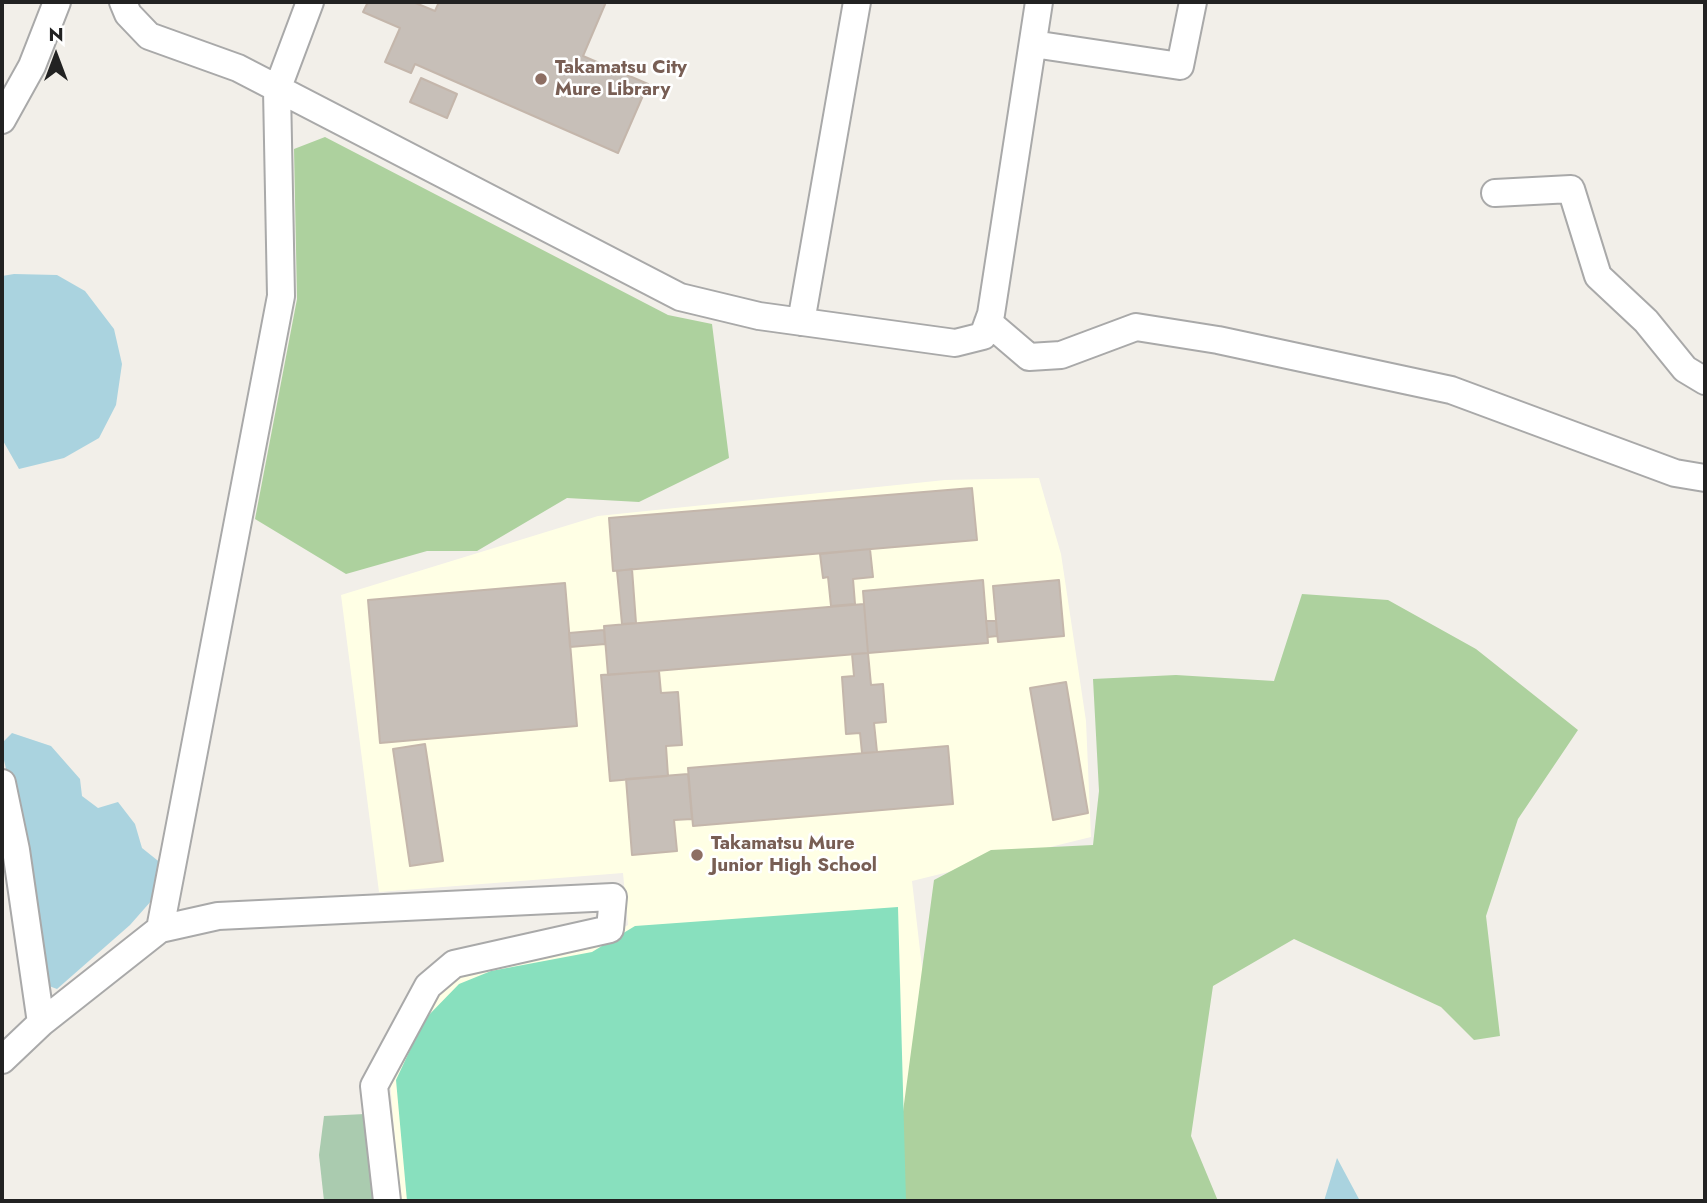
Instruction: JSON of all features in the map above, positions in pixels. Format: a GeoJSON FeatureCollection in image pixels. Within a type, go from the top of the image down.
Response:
{"type":"FeatureCollection","features":[{"type":"Feature","properties":{"kind":"street"},"geometry":{"type":"LineString","coordinates":[[2,120],[32,66],[57,2]]}},
{"type":"Feature","properties":{"kind":"street"},"geometry":{"type":"LineString","coordinates":[[123,2],[128,14],[149,36],[239,68],[680,297],[759,316],[955,343],[983,336],[988,321],[1039,2]]}},
{"type":"Feature","properties":{"kind":"street"},"geometry":{"type":"LineString","coordinates":[[160,929],[281,296],[277,89],[310,2]]}},
{"type":"Feature","properties":{"kind":"street"},"geometry":{"type":"LineString","coordinates":[[801,321],[857,2]]}},
{"type":"Feature","properties":{"kind":"street"},"geometry":{"type":"LineString","coordinates":[[1033,44],[1180,66],[1193,2]]}},
{"type":"Feature","properties":{"kind":"street"},"geometry":{"type":"LineString","coordinates":[[1495,193],[1571,189],[1598,276],[1646,321],[1685,369],[1705,382]]}},
{"type":"Feature","properties":{"kind":"street"},"geometry":{"type":"LineString","coordinates":[[988,321],[1029,357],[1061,355],[1136,327],[1218,340],[1451,390],[1675,473],[1705,478]]}},
{"type":"Feature","properties":{"kind":"street"},"geometry":{"type":"LineString","coordinates":[[2,783],[16,850],[41,1023]]}},
{"type":"Feature","properties":{"kind":"street"},"geometry":{"type":"LineString","coordinates":[[2,1060],[41,1023],[160,929],[218,916],[613,897],[610,929],[454,964],[428,986],[374,1086],[387,1201]]}},
{"type":"Feature","properties":{"kind":"shaded area","name":"Takamatsu Mure Junior High School"},"geometry":{"type":"Polygon","coordinates":[[[1039,478],[1061,554],[1086,721],[1091,837],[912,881],[949,1201],[400,1201],[390,1080],[419,1011],[449,979],[474,967],[595,944],[628,925],[623,873],[379,892],[341,595],[598,516],[945,480],[1039,478]]]}},
{"type":"Feature","properties":{"kind":"shaded area"},"geometry":{"type":"Polygon","coordinates":[[[365,1114],[377,1201],[324,1201],[319,1155],[324,1116],[365,1114]]]}},
{"type":"Feature","properties":{"kind":"green space"},"geometry":{"type":"Polygon","coordinates":[[[325,137],[668,315],[712,324],[729,458],[639,502],[567,498],[477,551],[427,551],[346,574],[255,519],[297,299],[294,149],[325,137]]]}},
{"type":"Feature","properties":{"kind":"green space"},"geometry":{"type":"Polygon","coordinates":[[[1302,594],[1388,600],[1476,649],[1578,730],[1518,819],[1486,916],[1500,1036],[1474,1040],[1441,1007],[1294,939],[1213,986],[1191,1136],[1218,1201],[891,1201],[934,880],[991,850],[1093,845],[1099,791],[1093,679],[1176,675],[1274,681],[1302,594]]]}},
{"type":"Feature","properties":{"kind":"green space"},"geometry":{"type":"Polygon","coordinates":[[[898,907],[906,1201],[407,1201],[396,1080],[424,1020],[459,984],[491,971],[592,952],[635,926],[898,907]]]}},
{"type":"Feature","properties":{"kind":"water"},"geometry":{"type":"Polygon","coordinates":[[[57,275],[85,291],[114,329],[122,364],[116,405],[99,438],[64,458],[19,469],[2,439],[2,276],[57,275]]]}},
{"type":"Feature","properties":{"kind":"water"},"geometry":{"type":"Polygon","coordinates":[[[12,733],[51,746],[80,779],[82,796],[98,808],[118,802],[135,824],[142,848],[162,864],[152,900],[130,925],[57,989],[49,986],[28,868],[2,751],[2,743],[12,733]]]}},
{"type":"Feature","properties":{"kind":"water"},"geometry":{"type":"Polygon","coordinates":[[[1337,1158],[1360,1201],[1324,1201],[1337,1158]]]}},
{"type":"Feature","properties":{"kind":"building","name":"Takamatsu City Mure Library"},"geometry":{"type":"Polygon","coordinates":[[[368,2],[413,2],[435,11],[439,2],[606,2],[583,56],[648,84],[618,153],[415,64],[411,73],[385,62],[400,28],[363,12],[368,2]]]}},
{"type":"Feature","properties":{"kind":"building"},"geometry":{"type":"Polygon","coordinates":[[[421,78],[457,94],[447,118],[410,102],[421,78]]]}},
{"type":"Feature","properties":{"kind":"building"},"geometry":{"type":"Polygon","coordinates":[[[972,488],[977,540],[613,571],[609,518],[972,488]]]}},
{"type":"Feature","properties":{"kind":"building"},"geometry":{"type":"Polygon","coordinates":[[[870,549],[873,577],[853,579],[855,604],[831,606],[828,577],[823,578],[820,554],[870,549]]]}},
{"type":"Feature","properties":{"kind":"building"},"geometry":{"type":"Polygon","coordinates":[[[632,569],[636,623],[622,624],[617,571],[632,569]]]}},
{"type":"Feature","properties":{"kind":"building"},"geometry":{"type":"Polygon","coordinates":[[[983,580],[988,643],[868,653],[863,591],[983,580]]]}},
{"type":"Feature","properties":{"kind":"building"},"geometry":{"type":"Polygon","coordinates":[[[1059,580],[1064,636],[998,642],[993,586],[1059,580]]]}},
{"type":"Feature","properties":{"kind":"building"},"geometry":{"type":"Polygon","coordinates":[[[565,583],[577,726],[380,743],[368,600],[565,583]]]}},
{"type":"Feature","properties":{"kind":"building"},"geometry":{"type":"Polygon","coordinates":[[[864,604],[868,653],[608,675],[604,626],[864,604]]]}},
{"type":"Feature","properties":{"kind":"building"},"geometry":{"type":"Polygon","coordinates":[[[986,621],[996,621],[997,636],[988,637],[986,621]]]}},
{"type":"Feature","properties":{"kind":"building"},"geometry":{"type":"Polygon","coordinates":[[[604,630],[605,644],[570,647],[569,633],[604,630]]]}},
{"type":"Feature","properties":{"kind":"building"},"geometry":{"type":"Polygon","coordinates":[[[868,653],[871,685],[883,684],[886,722],[874,723],[877,752],[862,753],[860,733],[846,734],[842,677],[854,676],[852,654],[868,653]]]}},
{"type":"Feature","properties":{"kind":"building"},"geometry":{"type":"Polygon","coordinates":[[[659,671],[661,693],[678,692],[682,745],[666,746],[668,776],[610,781],[601,675],[659,671]]]}},
{"type":"Feature","properties":{"kind":"building"},"geometry":{"type":"Polygon","coordinates":[[[1066,682],[1088,813],[1053,820],[1030,688],[1066,682]]]}},
{"type":"Feature","properties":{"kind":"building"},"geometry":{"type":"Polygon","coordinates":[[[425,744],[443,861],[410,866],[393,749],[425,744]]]}},
{"type":"Feature","properties":{"kind":"building"},"geometry":{"type":"Polygon","coordinates":[[[948,746],[953,804],[693,826],[688,768],[948,746]]]}},
{"type":"Feature","properties":{"kind":"building"},"geometry":{"type":"Polygon","coordinates":[[[688,774],[692,819],[674,820],[677,851],[632,855],[626,779],[688,774]]]}},
{"type":"Feature","properties":{"kind":"place","name":"Takamatsu City Mure Library"},"geometry":{"type":"Point","coordinates":[541,79]}},
{"type":"Feature","properties":{"kind":"place","name":"Takamatsu Mure Junior High School"},"geometry":{"type":"Point","coordinates":[697,855]}}]}
